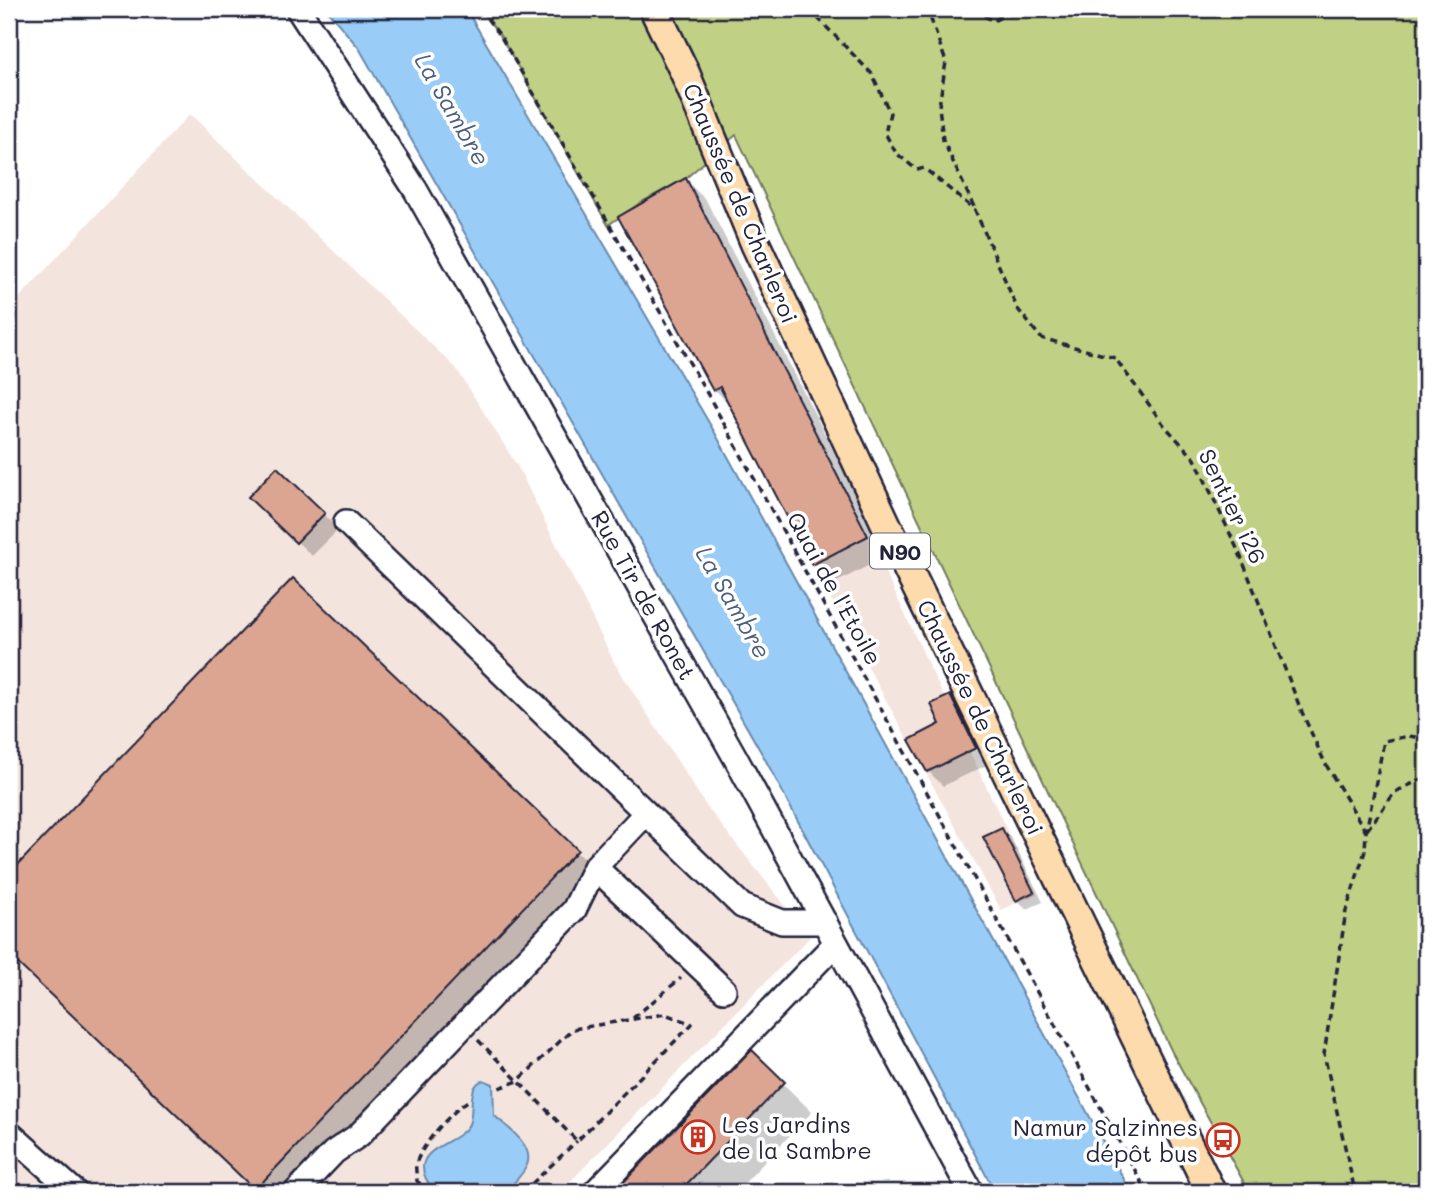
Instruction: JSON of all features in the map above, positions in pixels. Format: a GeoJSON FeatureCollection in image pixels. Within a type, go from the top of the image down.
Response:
{"type":"FeatureCollection","features":[{"type":"Feature","properties":{"kind":"main road","name":"Chaussée de Charleroi"},"geometry":{"type":"LineString","coordinates":[[654,9],[680,61],[755,243],[886,524],[1211,1192]]}},
{"type":"Feature","properties":{"kind":"street","name":"Rue Tir de Ronet"},"geometry":{"type":"LineString","coordinates":[[298,9],[415,189],[825,922],[971,1192]]}},
{"type":"Feature","properties":{"kind":"street"},"geometry":{"type":"LineString","coordinates":[[346,522],[741,906],[782,922],[825,922]]}},
{"type":"Feature","properties":{"kind":"street"},"geometry":{"type":"LineString","coordinates":[[296,1192],[334,1152],[359,1135],[574,910],[596,867],[646,813]]}},
{"type":"Feature","properties":{"kind":"street"},"geometry":{"type":"LineString","coordinates":[[596,867],[724,990]]}},
{"type":"Feature","properties":{"kind":"street"},"geometry":{"type":"LineString","coordinates":[[595,1192],[835,944]]}},
{"type":"Feature","properties":{"kind":"street"},"geometry":{"type":"LineString","coordinates":[[9,1133],[75,1192]]}},
{"type":"Feature","properties":{"kind":"path","name":"Quai de l'Etoile"},"geometry":{"type":"LineString","coordinates":[[480,9],[501,37],[707,393],[1147,1192]]}},
{"type":"Feature","properties":{"kind":"path","name":"Sentier i26"},"geometry":{"type":"LineString","coordinates":[[809,9],[872,74],[890,113],[885,133],[896,153],[917,170],[924,168],[975,210],[1017,308],[1041,338],[1115,358],[1164,425],[1195,459],[1241,557],[1301,710],[1325,763],[1366,832]]}},
{"type":"Feature","properties":{"kind":"path"},"geometry":{"type":"LineString","coordinates":[[932,9],[928,11],[946,62],[939,106],[943,140],[975,210]]}},
{"type":"Feature","properties":{"kind":"path"},"geometry":{"type":"LineString","coordinates":[[974,9],[993,21],[1003,16],[1004,9]]}},
{"type":"Feature","properties":{"kind":"path"},"geometry":{"type":"LineString","coordinates":[[1426,506],[1420,512],[1426,533]]}},
{"type":"Feature","properties":{"kind":"path"},"geometry":{"type":"LineString","coordinates":[[1363,1192],[1354,1187],[1324,1054],[1346,911],[1365,851],[1366,832],[1384,741],[1409,736],[1426,739]]}},
{"type":"Feature","properties":{"kind":"path"},"geometry":{"type":"LineString","coordinates":[[1366,832],[1395,792],[1426,777]]}},
{"type":"Feature","properties":{"kind":"path"},"geometry":{"type":"LineString","coordinates":[[632,1020],[697,964]]}},
{"type":"Feature","properties":{"kind":"path"},"geometry":{"type":"LineString","coordinates":[[496,1089],[518,1080],[573,1029],[665,1014],[692,1024],[523,1192]]}},
{"type":"Feature","properties":{"kind":"path"},"geometry":{"type":"LineString","coordinates":[[464,1025],[577,1141]]}},
{"type":"Feature","properties":{"kind":"path"},"geometry":{"type":"LineString","coordinates":[[429,1192],[417,1181],[416,1166],[425,1146],[460,1106],[468,1101]]}},
{"type":"Feature","properties":{"kind":"shaded area"},"geometry":{"type":"Polygon","coordinates":[[[190,114],[456,368],[518,467],[615,664],[707,807],[810,937],[560,1192],[9,1192],[9,309],[190,114]]]}},
{"type":"Feature","properties":{"kind":"shaded area"},"geometry":{"type":"Polygon","coordinates":[[[686,178],[868,536],[1037,894],[1001,910],[812,565],[721,388],[713,391],[633,209],[686,178]]]}},
{"type":"Feature","properties":{"kind":"green space"},"geometry":{"type":"Polygon","coordinates":[[[480,9],[1426,9],[1426,318],[1423,439],[1426,471],[1426,1192],[1253,1192],[1246,1186],[1172,1052],[736,135],[686,178],[640,203],[608,225],[501,37],[480,9]]]}},
{"type":"Feature","properties":{"kind":"water","name":"La Sambre"},"geometry":{"type":"Polygon","coordinates":[[[326,9],[466,9],[715,433],[1131,1192],[995,1192],[765,759],[359,48],[326,9]]]}},
{"type":"Feature","properties":{"kind":"water"},"geometry":{"type":"Polygon","coordinates":[[[483,1080],[493,1084],[494,1115],[512,1131],[527,1150],[527,1165],[506,1192],[435,1192],[425,1177],[423,1166],[434,1150],[455,1138],[469,1124],[474,1088],[483,1080]]]}},
{"type":"Feature","properties":{"kind":"building"},"geometry":{"type":"Polygon","coordinates":[[[686,178],[868,536],[812,565],[720,387],[713,391],[618,217],[686,178]]]}},
{"type":"Feature","properties":{"kind":"building"},"geometry":{"type":"Polygon","coordinates":[[[277,467],[325,513],[296,543],[248,497],[277,467]]]}},
{"type":"Feature","properties":{"kind":"building"},"geometry":{"type":"Polygon","coordinates":[[[293,578],[578,850],[255,1190],[9,955],[9,874],[293,578]]]}},
{"type":"Feature","properties":{"kind":"building"},"geometry":{"type":"Polygon","coordinates":[[[950,695],[976,748],[927,772],[909,740],[940,724],[931,704],[950,695]]]}},
{"type":"Feature","properties":{"kind":"building"},"geometry":{"type":"Polygon","coordinates":[[[1002,828],[1034,892],[1016,901],[983,837],[1002,828]]]}},
{"type":"Feature","properties":{"kind":"building","name":"Les Jardins de la Sambre"},"geometry":{"type":"Polygon","coordinates":[[[752,1050],[785,1082],[679,1192],[614,1192],[752,1050]]]}},
{"type":"Feature","properties":{"kind":"place","name":"Les Jardins de la Sambre"},"geometry":{"type":"Point","coordinates":[698,1137]}},
{"type":"Feature","properties":{"kind":"place","name":"Namur Salzinnes dépôt bus"},"geometry":{"type":"Point","coordinates":[1223,1140]}}]}
